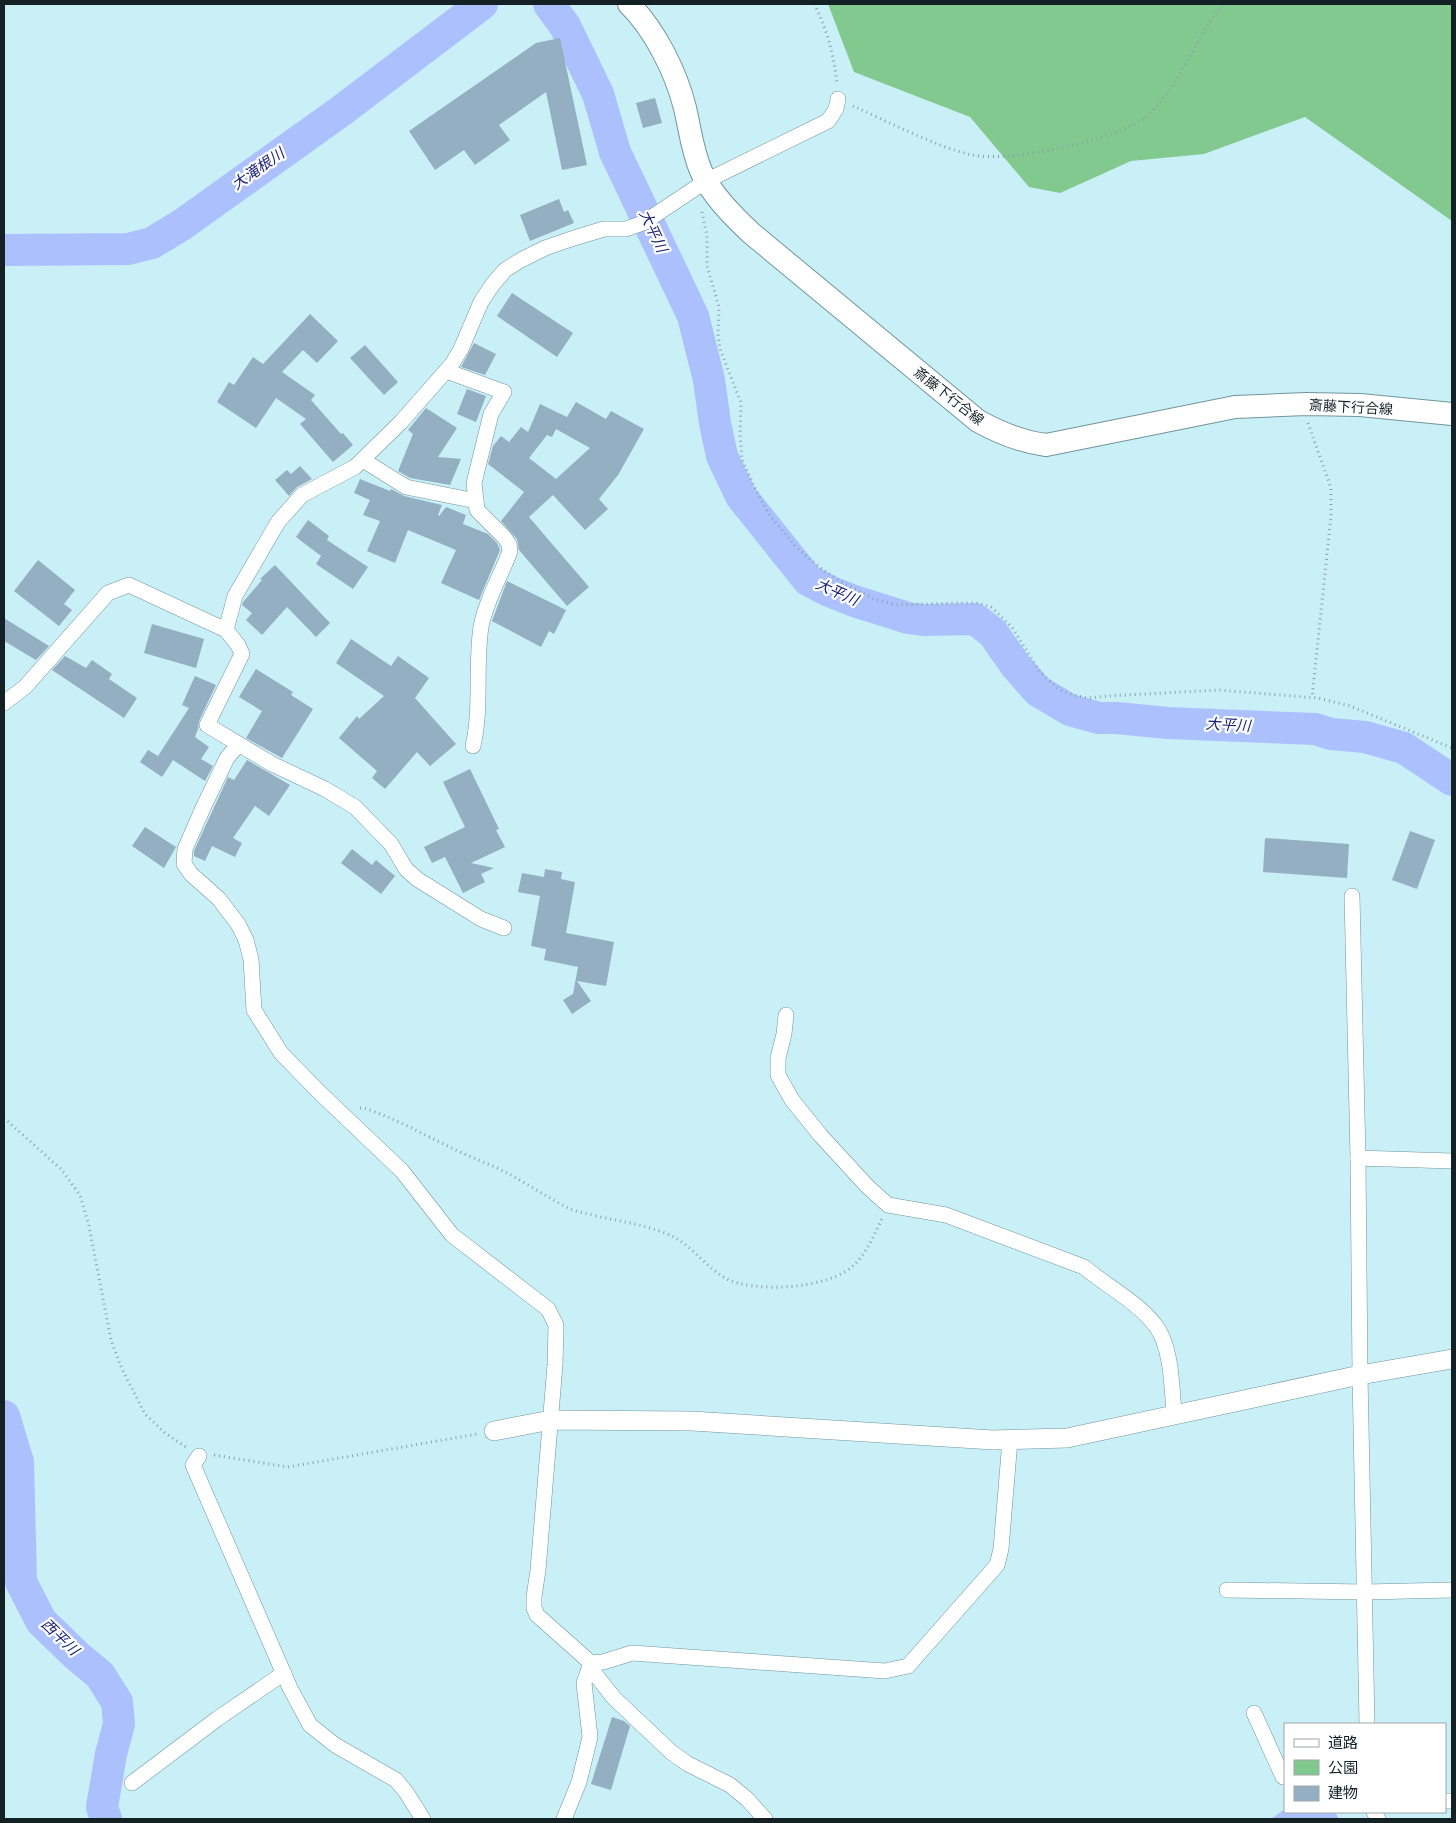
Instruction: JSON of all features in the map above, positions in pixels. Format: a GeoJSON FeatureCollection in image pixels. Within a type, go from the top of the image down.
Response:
{"type":"FeatureCollection","features":[{"type":"Feature","properties":{"kind":"main road","name":"斎藤下行合線"},"geometry":{"type":"LineString","coordinates":[[630,4],[647,23],[676,81],[685,107],[701,184],[744,227],[978,421],[994,430],[1019,440],[1046,445],[1235,407],[1306,404],[1360,405],[1452,414]]}},
{"type":"Feature","properties":{"kind":"street"},"geometry":{"type":"LineString","coordinates":[[226,630],[235,596],[278,522],[302,495],[355,467],[401,422],[446,371],[461,348],[481,302],[505,270],[545,248],[574,238],[604,229],[626,230],[643,224],[701,184],[828,120],[836,108],[838,99]]}},
{"type":"Feature","properties":{"kind":"street"},"geometry":{"type":"LineString","coordinates":[[446,371],[504,392],[491,414],[474,483],[477,510],[504,537],[509,544],[510,551],[484,612],[478,653],[477,726],[473,746]]}},
{"type":"Feature","properties":{"kind":"street"},"geometry":{"type":"LineString","coordinates":[[363,460],[406,487],[476,501]]}},
{"type":"Feature","properties":{"kind":"street"},"geometry":{"type":"LineString","coordinates":[[4,703],[25,688],[108,594],[129,585],[226,630],[238,645],[242,654],[207,725],[272,764],[355,807],[391,844],[406,869],[417,879],[481,918],[504,928]]}},
{"type":"Feature","properties":{"kind":"street"},"geometry":{"type":"LineString","coordinates":[[238,745],[227,758],[203,808],[185,849],[184,864],[191,874],[219,899],[238,924],[246,940],[250,960],[254,1010],[281,1053],[402,1171],[452,1235],[548,1309],[556,1325],[551,1420],[534,1608],[537,1615],[591,1663],[595,1674],[614,1698],[658,1740],[688,1764],[730,1785],[766,1819]]}},
{"type":"Feature","properties":{"kind":"street"},"geometry":{"type":"LineString","coordinates":[[1352,896],[1367,1723]]}},
{"type":"Feature","properties":{"kind":"street"},"geometry":{"type":"LineString","coordinates":[[786,1015],[784,1034],[778,1058],[778,1075],[792,1100],[855,1174],[888,1205],[946,1215],[1084,1267],[1137,1307],[1156,1326],[1163,1341],[1170,1370],[1174,1415]]}},
{"type":"Feature","properties":{"kind":"street"},"geometry":{"type":"LineString","coordinates":[[1358,1158],[1452,1161]]}},
{"type":"Feature","properties":{"kind":"street"},"geometry":{"type":"LineString","coordinates":[[494,1431],[551,1420],[692,1420],[1010,1440],[1067,1438],[1360,1376],[1452,1359]]}},
{"type":"Feature","properties":{"kind":"street"},"geometry":{"type":"LineString","coordinates":[[591,1663],[603,1662],[632,1653],[885,1671],[908,1666],[997,1565],[1001,1548],[1010,1440]]}},
{"type":"Feature","properties":{"kind":"street"},"geometry":{"type":"LineString","coordinates":[[199,1456],[193,1465],[284,1673],[310,1725],[335,1745],[396,1780],[423,1819]]}},
{"type":"Feature","properties":{"kind":"street"},"geometry":{"type":"LineString","coordinates":[[1227,1590],[1365,1592],[1452,1590]]}},
{"type":"Feature","properties":{"kind":"street"},"geometry":{"type":"LineString","coordinates":[[564,1819],[579,1782],[590,1737],[584,1683],[591,1663]]}},
{"type":"Feature","properties":{"kind":"street"},"geometry":{"type":"LineString","coordinates":[[132,1783],[217,1719],[284,1673]]}},
{"type":"Feature","properties":{"kind":"street"},"geometry":{"type":"LineString","coordinates":[[1254,1713],[1284,1776]]}},
{"type":"Feature","properties":{"kind":"path"},"geometry":{"type":"LineString","coordinates":[[814,4],[823,21],[835,64],[838,99],[947,147],[973,155],[1011,157],[1091,141],[1120,131],[1146,116],[1165,96],[1207,26],[1224,4]]}},
{"type":"Feature","properties":{"kind":"path"},"geometry":{"type":"LineString","coordinates":[[701,184],[707,236],[707,266],[719,307],[718,334],[720,349],[741,403],[740,434],[742,458],[768,513],[795,546],[823,570],[874,600],[896,605],[960,603],[991,607],[1012,627],[1040,672],[1059,689],[1073,695],[1088,698],[1218,690],[1312,698],[1350,706],[1452,748]]}},
{"type":"Feature","properties":{"kind":"path"},"geometry":{"type":"LineString","coordinates":[[1306,404],[1308,421],[1322,457],[1331,488],[1331,516],[1312,698]]}},
{"type":"Feature","properties":{"kind":"path"},"geometry":{"type":"LineString","coordinates":[[345,1117],[356,1109],[364,1108],[389,1117],[510,1174],[572,1210],[640,1225],[667,1234],[685,1243],[697,1257],[733,1282],[764,1287],[810,1284],[826,1280],[848,1270],[855,1265],[868,1246],[888,1205]]}},
{"type":"Feature","properties":{"kind":"path"},"geometry":{"type":"LineString","coordinates":[[4,1118],[61,1169],[80,1195],[89,1226],[111,1340],[122,1369],[145,1414],[165,1433],[199,1456],[218,1455],[288,1467],[494,1431]]}},
{"type":"Feature","properties":{"kind":"green space"},"geometry":{"type":"Polygon","coordinates":[[[828,4],[1452,4],[1452,221],[1305,117],[1204,154],[1131,161],[1060,193],[1029,187],[970,117],[854,72],[828,4]]]}},
{"type":"Feature","properties":{"kind":"water"},"geometry":{"type":"Polygon","coordinates":[[[1284,1810],[1284,1813],[1336,1813],[1339,1819],[1271,1819],[1284,1810]]]}},
{"type":"Feature","properties":{"kind":"building"},"geometry":{"type":"Polygon","coordinates":[[[560,38],[587,165],[562,170],[546,92],[499,125],[510,140],[475,165],[464,150],[435,170],[409,131],[536,43],[560,38]]]}},
{"type":"Feature","properties":{"kind":"building"},"geometry":{"type":"Polygon","coordinates":[[[655,98],[662,123],[643,128],[636,103],[655,98]]]}},
{"type":"Feature","properties":{"kind":"building"},"geometry":{"type":"Polygon","coordinates":[[[559,199],[564,212],[568,210],[574,223],[530,241],[520,215],[559,199]]]}},
{"type":"Feature","properties":{"kind":"building"},"geometry":{"type":"Polygon","coordinates":[[[512,293],[573,333],[557,357],[497,316],[512,293]]]}},
{"type":"Feature","properties":{"kind":"building"},"geometry":{"type":"Polygon","coordinates":[[[310,314],[338,341],[317,363],[303,350],[282,372],[315,395],[311,400],[353,445],[333,462],[300,424],[306,419],[276,398],[256,428],[217,402],[229,382],[234,385],[253,357],[263,364],[310,314]]]}},
{"type":"Feature","properties":{"kind":"building"},"geometry":{"type":"Polygon","coordinates":[[[474,343],[496,354],[485,375],[461,367],[474,343]]]}},
{"type":"Feature","properties":{"kind":"building"},"geometry":{"type":"Polygon","coordinates":[[[365,345],[398,382],[384,395],[350,358],[365,345]]]}},
{"type":"Feature","properties":{"kind":"building"},"geometry":{"type":"Polygon","coordinates":[[[467,389],[486,396],[476,422],[457,414],[467,389]]]}},
{"type":"Feature","properties":{"kind":"building"},"geometry":{"type":"Polygon","coordinates":[[[576,402],[606,419],[611,411],[644,429],[618,475],[599,499],[608,509],[585,530],[553,495],[529,517],[589,587],[567,606],[519,550],[517,539],[501,521],[524,492],[488,464],[493,446],[501,436],[509,442],[521,427],[528,432],[540,404],[567,417],[576,402]],[[556,429],[552,437],[547,435],[529,458],[556,479],[590,448],[556,429]]]}},
{"type":"Feature","properties":{"kind":"building"},"geometry":{"type":"Polygon","coordinates":[[[426,408],[457,428],[438,457],[461,459],[450,485],[410,478],[398,471],[413,434],[408,430],[426,408]]]}},
{"type":"Feature","properties":{"kind":"building"},"geometry":{"type":"Polygon","coordinates":[[[300,466],[312,479],[297,487],[289,496],[275,480],[287,470],[291,474],[300,466]]]}},
{"type":"Feature","properties":{"kind":"building"},"geometry":{"type":"Polygon","coordinates":[[[360,479],[390,491],[391,489],[404,496],[442,505],[439,516],[446,507],[466,515],[463,524],[488,534],[497,543],[500,550],[479,600],[441,583],[456,550],[408,530],[395,563],[367,551],[380,521],[363,515],[370,500],[354,493],[360,479]]]}},
{"type":"Feature","properties":{"kind":"building"},"geometry":{"type":"Polygon","coordinates":[[[308,520],[329,536],[327,540],[368,567],[353,589],[316,564],[321,556],[296,537],[308,520]]]}},
{"type":"Feature","properties":{"kind":"building"},"geometry":{"type":"Polygon","coordinates":[[[38,560],[75,590],[64,604],[72,610],[59,626],[14,591],[38,560]]]}},
{"type":"Feature","properties":{"kind":"building"},"geometry":{"type":"Polygon","coordinates":[[[275,565],[330,623],[316,637],[287,607],[262,635],[246,620],[252,613],[242,605],[243,602],[262,580],[260,579],[275,565]]]}},
{"type":"Feature","properties":{"kind":"building"},"geometry":{"type":"Polygon","coordinates":[[[507,581],[566,610],[554,634],[549,631],[541,647],[492,621],[507,581]]]}},
{"type":"Feature","properties":{"kind":"building"},"geometry":{"type":"Polygon","coordinates":[[[4,618],[49,646],[36,660],[4,641],[4,618]]]}},
{"type":"Feature","properties":{"kind":"building"},"geometry":{"type":"Polygon","coordinates":[[[152,624],[204,639],[196,668],[144,653],[152,624]]]}},
{"type":"Feature","properties":{"kind":"building"},"geometry":{"type":"Polygon","coordinates":[[[351,639],[391,666],[398,656],[429,678],[415,698],[456,744],[430,766],[417,752],[385,789],[372,778],[377,771],[339,738],[357,716],[359,719],[384,696],[336,663],[351,639]]]}},
{"type":"Feature","properties":{"kind":"building"},"geometry":{"type":"Polygon","coordinates":[[[65,656],[86,668],[92,660],[112,674],[109,679],[137,698],[124,718],[52,670],[65,656]]]}},
{"type":"Feature","properties":{"kind":"building"},"geometry":{"type":"Polygon","coordinates":[[[256,669],[293,692],[291,695],[313,709],[282,758],[246,738],[262,711],[239,697],[256,669]]]}},
{"type":"Feature","properties":{"kind":"building"},"geometry":{"type":"Polygon","coordinates":[[[195,676],[216,685],[199,721],[195,737],[209,747],[201,759],[213,766],[205,781],[173,760],[162,777],[140,762],[148,750],[158,756],[189,708],[182,705],[195,676]]]}},
{"type":"Feature","properties":{"kind":"building"},"geometry":{"type":"Polygon","coordinates":[[[247,760],[290,785],[269,816],[255,806],[233,838],[242,843],[235,857],[212,846],[205,861],[194,856],[194,851],[228,777],[234,780],[247,760]]]}},
{"type":"Feature","properties":{"kind":"building"},"geometry":{"type":"Polygon","coordinates":[[[470,769],[499,829],[496,830],[505,847],[471,863],[494,868],[481,874],[485,882],[463,893],[445,857],[432,863],[424,847],[465,827],[443,782],[470,769]]]}},
{"type":"Feature","properties":{"kind":"building"},"geometry":{"type":"Polygon","coordinates":[[[145,827],[176,847],[164,868],[132,846],[145,827]]]}},
{"type":"Feature","properties":{"kind":"building"},"geometry":{"type":"Polygon","coordinates":[[[1410,831],[1435,840],[1417,889],[1392,880],[1410,831]]]}},
{"type":"Feature","properties":{"kind":"building"},"geometry":{"type":"Polygon","coordinates":[[[1265,838],[1349,844],[1347,878],[1263,872],[1265,838]]]}},
{"type":"Feature","properties":{"kind":"building"},"geometry":{"type":"Polygon","coordinates":[[[352,849],[372,865],[376,860],[395,876],[381,894],[341,863],[352,849]]]}},
{"type":"Feature","properties":{"kind":"building"},"geometry":{"type":"Polygon","coordinates":[[[545,869],[562,872],[561,879],[575,882],[566,933],[614,942],[606,986],[577,981],[591,1001],[572,1014],[563,1000],[573,994],[578,967],[544,960],[546,949],[531,946],[540,896],[518,892],[522,873],[544,877],[545,869]]]}},
{"type":"Feature","properties":{"kind":"building"},"geometry":{"type":"Polygon","coordinates":[[[612,1717],[624,1721],[630,1726],[611,1790],[591,1784],[612,1717]]]}},
{"type":"Feature","properties":{"kind":"waterway","name":"大滝根川"},"geometry":{"type":"LineString","coordinates":[[4,250],[128,249],[152,243],[183,224],[341,111],[482,4]]}},
{"type":"Feature","properties":{"kind":"waterway","name":"大平川"},"geometry":{"type":"LineString","coordinates":[[549,4],[565,26],[598,94],[615,152],[693,316],[709,380],[722,456],[741,496],[808,580],[854,601],[908,618],[923,620],[975,619],[993,633],[1016,666],[1038,691],[1070,710],[1099,718],[1315,729],[1331,734],[1365,737],[1404,748],[1452,780]]}},
{"type":"Feature","properties":{"kind":"waterway","name":"西平川"},"geometry":{"type":"LineString","coordinates":[[4,1416],[18,1462],[21,1582],[41,1621],[100,1675],[117,1702],[119,1724],[111,1754],[102,1807],[106,1819]]}}]}
